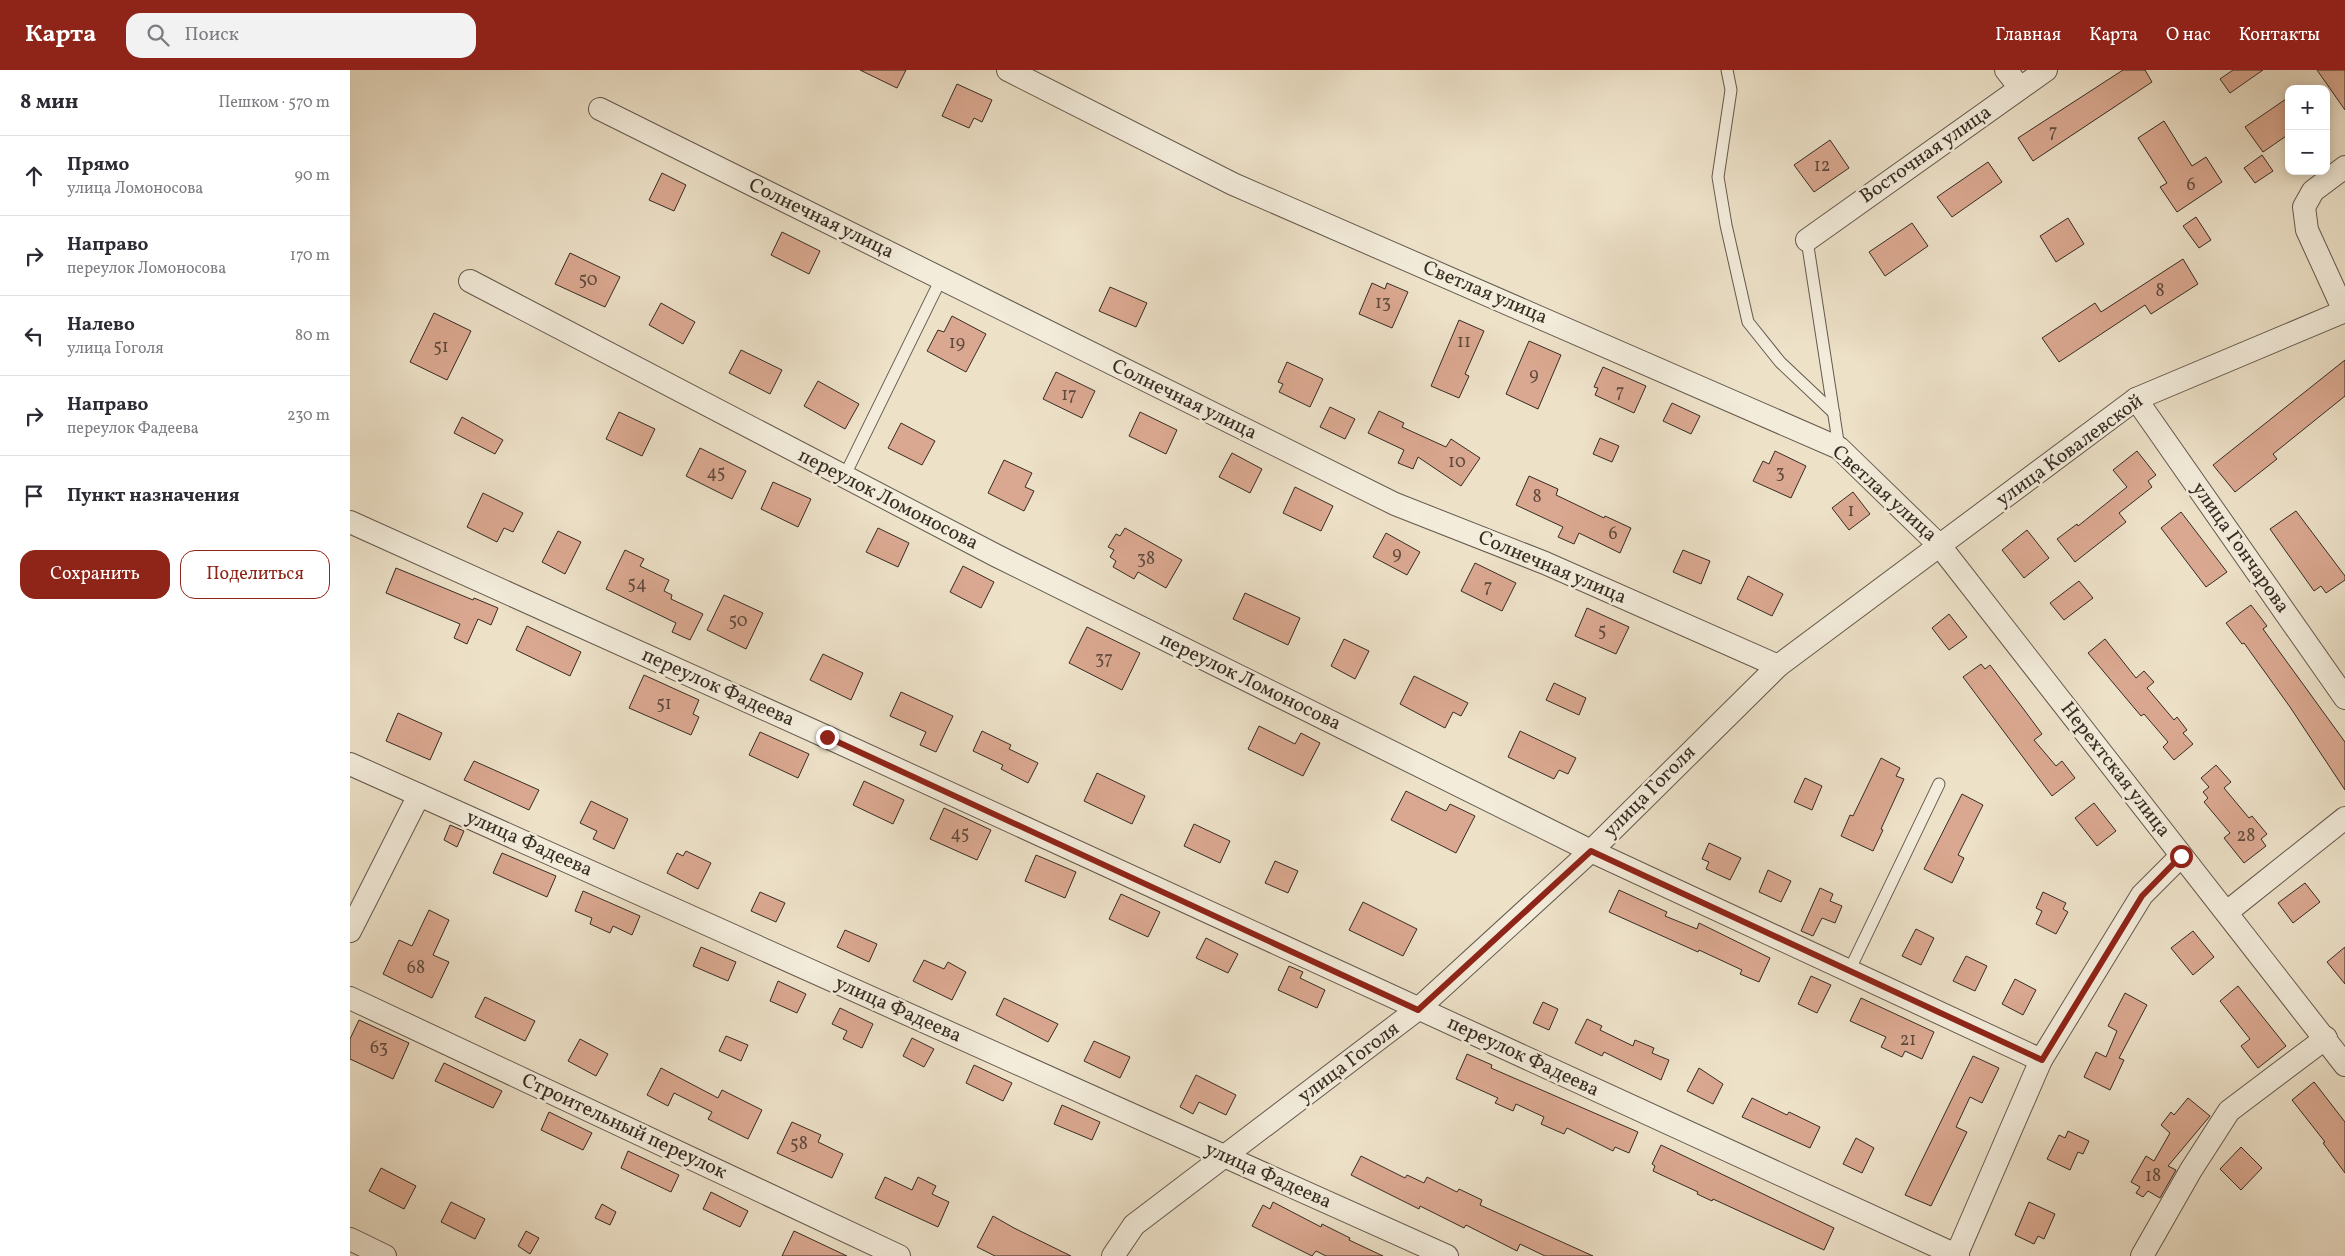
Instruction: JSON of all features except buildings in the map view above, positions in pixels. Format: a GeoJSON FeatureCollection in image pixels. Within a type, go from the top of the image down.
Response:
{"type":"FeatureCollection","features":[{"type":"Feature","properties":{"kind":"street","name":"Светлая улица"},"geometry":{"type":"LineString","coordinates":[[1008,70],[1233,184],[1839,448],[1940,546]]}},
{"type":"Feature","properties":{"kind":"street"},"geometry":{"type":"LineString","coordinates":[[2006,70],[2020,88]]}},
{"type":"Feature","properties":{"kind":"street","name":"Восточная улица"},"geometry":{"type":"LineString","coordinates":[[1807,240],[2046,70]]}},
{"type":"Feature","properties":{"kind":"street","name":"Солнечная улица"},"geometry":{"type":"LineString","coordinates":[[600,109],[1395,504],[1544,563],[1778,666]]}},
{"type":"Feature","properties":{"kind":"street"},"geometry":{"type":"LineString","coordinates":[[2344,311],[2307,230],[2304,206],[2313,191],[2345,167]]}},
{"type":"Feature","properties":{"kind":"street","name":"переулок Ломоносова"},"geometry":{"type":"LineString","coordinates":[[470,281],[997,556],[1591,851],[2042,1060]]}},
{"type":"Feature","properties":{"kind":"street","name":"улица Ковалевской"},"geometry":{"type":"LineString","coordinates":[[1940,546],[2136,399],[2344,311]]}},
{"type":"Feature","properties":{"kind":"street","name":"улица Гончарова"},"geometry":{"type":"LineString","coordinates":[[2136,399],[2345,698]]}},
{"type":"Feature","properties":{"kind":"street","name":"переулок Фадеева"},"geometry":{"type":"LineString","coordinates":[[350,522],[818,732],[1418,1010],[1957,1256]]}},
{"type":"Feature","properties":{"kind":"street","name":"улица Гоголя"},"geometry":{"type":"LineString","coordinates":[[1113,1256],[1134,1225],[1418,1010],[1591,851],[1778,666],[1940,546]]}},
{"type":"Feature","properties":{"kind":"street","name":"Нерехтская улица"},"geometry":{"type":"LineString","coordinates":[[1940,546],[2181,856],[2326,1038],[2345,1066]]}},
{"type":"Feature","properties":{"kind":"street","name":"улица Фадеева"},"geometry":{"type":"LineString","coordinates":[[350,764],[1447,1256]]}},
{"type":"Feature","properties":{"kind":"street"},"geometry":{"type":"LineString","coordinates":[[350,931],[419,795]]}},
{"type":"Feature","properties":{"kind":"street"},"geometry":{"type":"LineString","coordinates":[[2227,912],[2345,818]]}},
{"type":"Feature","properties":{"kind":"street"},"geometry":{"type":"LineString","coordinates":[[1957,1256],[2042,1060],[2142,896],[2181,856]]}},
{"type":"Feature","properties":{"kind":"street","name":"Строительный переулок"},"geometry":{"type":"LineString","coordinates":[[350,998],[899,1256]]}},
{"type":"Feature","properties":{"kind":"street"},"geometry":{"type":"LineString","coordinates":[[2142,1256],[2191,1170],[2229,1111],[2326,1038]]}},
{"type":"Feature","properties":{"kind":"street"},"geometry":{"type":"LineString","coordinates":[[350,1239],[384,1256]]}},
{"type":"Feature","properties":{"kind":"lane"},"geometry":{"type":"LineString","coordinates":[[1727,70],[1731,90],[1718,177],[1726,225],[1748,322],[1780,362],[1834,413]]}},
{"type":"Feature","properties":{"kind":"lane"},"geometry":{"type":"LineString","coordinates":[[1807,240],[1839,448]]}},
{"type":"Feature","properties":{"kind":"lane"},"geometry":{"type":"LineString","coordinates":[[844,477],[941,279]]}},
{"type":"Feature","properties":{"kind":"lane"},"geometry":{"type":"LineString","coordinates":[[1849,971],[1939,784]]}},
{"type":"Feature","properties":{"kind":"route"},"geometry":{"type":"LineString","coordinates":[[827,737],[1418,1010],[1591,851],[2042,1060],[2142,896],[2181,856]]}}]}
